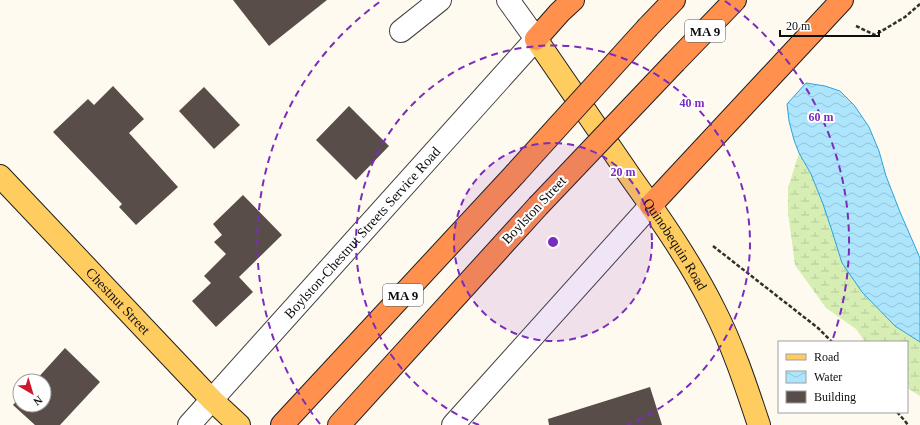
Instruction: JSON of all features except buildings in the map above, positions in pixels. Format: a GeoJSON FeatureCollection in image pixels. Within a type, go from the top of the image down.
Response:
{"type":"FeatureCollection","features":[{"type":"Feature","properties":{"kind":"highway"},"geometry":{"type":"LineString","coordinates":[[536,39],[573,0]]}},
{"type":"Feature","properties":{"kind":"highway","name":"MA 9"},"geometry":{"type":"LineString","coordinates":[[286,420],[515,174],[648,26],[674,0]]}},
{"type":"Feature","properties":{"kind":"highway","name":"Boylston Street"},"geometry":{"type":"LineString","coordinates":[[339,425],[538,206],[735,0]]}},
{"type":"Feature","properties":{"kind":"highway"},"geometry":{"type":"LineString","coordinates":[[651,205],[842,0]]}},
{"type":"Feature","properties":{"kind":"main road","name":"Quinobequin Road"},"geometry":{"type":"LineString","coordinates":[[536,39],[678,245],[714,309],[738,365],[759,425]]}},
{"type":"Feature","properties":{"kind":"main road","name":"Chestnut Street"},"geometry":{"type":"LineString","coordinates":[[0,176],[212,400],[239,425]]}},
{"type":"Feature","properties":{"kind":"street"},"geometry":{"type":"LineString","coordinates":[[401,31],[440,0]]}},
{"type":"Feature","properties":{"kind":"street"},"geometry":{"type":"LineString","coordinates":[[508,0],[536,39]]}},
{"type":"Feature","properties":{"kind":"street","name":"Boylston-Chestnut Streets Service Road"},"geometry":{"type":"LineString","coordinates":[[189,425],[536,39]]}},
{"type":"Feature","properties":{"kind":"street"},"geometry":{"type":"LineString","coordinates":[[453,425],[651,205]]}},
{"type":"Feature","properties":{"kind":"path"},"geometry":{"type":"LineString","coordinates":[[852,24],[875,35],[905,17],[920,4]]}},
{"type":"Feature","properties":{"kind":"path"},"geometry":{"type":"LineString","coordinates":[[711,245],[818,328],[831,341]]}},
{"type":"Feature","properties":{"kind":"path"},"geometry":{"type":"LineString","coordinates":[[899,413],[908,425]]}},
{"type":"Feature","properties":{"kind":"green space"},"geometry":{"type":"Polygon","coordinates":[[[799,153],[811,174],[832,231],[862,292],[895,326],[920,342],[920,396],[908,389],[908,341],[864,341],[856,329],[826,308],[795,265],[788,213],[788,188],[799,153]]]}},
{"type":"Feature","properties":{"kind":"water"},"geometry":{"type":"Polygon","coordinates":[[[806,83],[825,86],[840,91],[854,105],[869,127],[900,212],[920,258],[920,342],[895,326],[862,292],[842,263],[823,204],[811,174],[799,153],[789,121],[787,104],[806,83]]]}}]}
